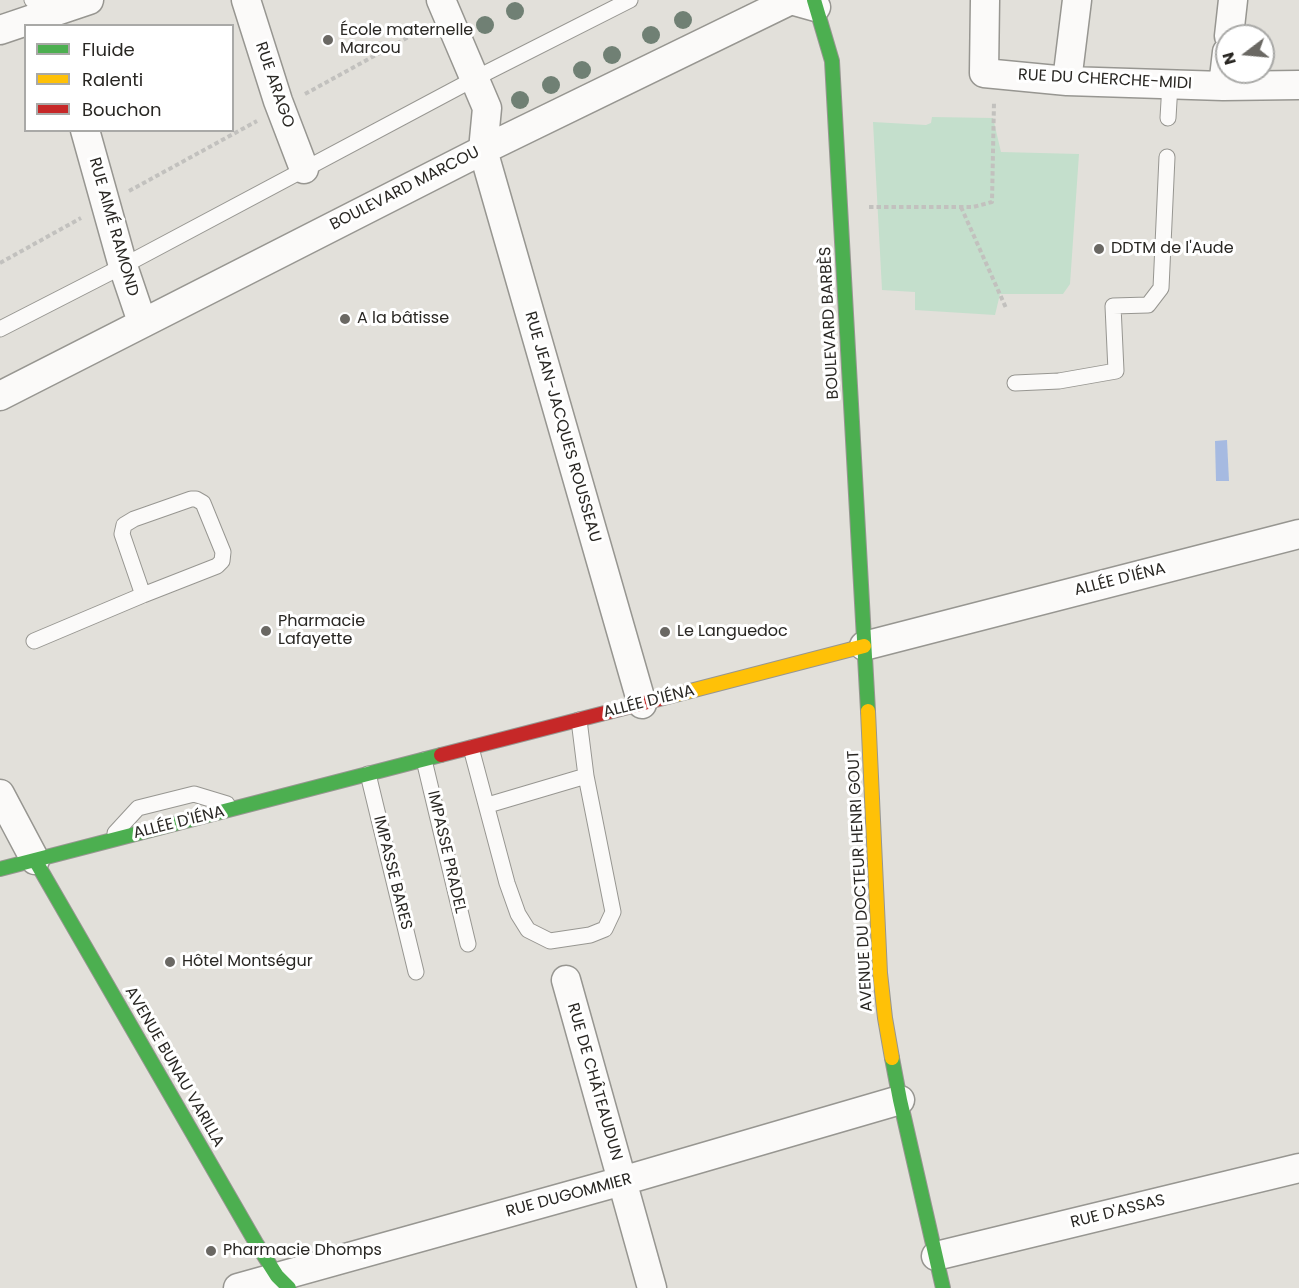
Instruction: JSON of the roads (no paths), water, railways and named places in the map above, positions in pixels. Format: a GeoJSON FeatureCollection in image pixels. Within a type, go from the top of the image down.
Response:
{"type":"FeatureCollection","features":[{"type":"Feature","properties":{"kind":"main road","name":"BOULEVARD BARBÈS"},"geometry":{"type":"LineString","coordinates":[[803,2],[832,62],[864,646]]}},
{"type":"Feature","properties":{"kind":"main road","name":"ALLÉE D'IÉNA"},"geometry":{"type":"LineString","coordinates":[[0,869],[864,646]]}},
{"type":"Feature","properties":{"kind":"main road","name":"AVENUE DU DOCTEUR HENRI GOUT"},"geometry":{"type":"LineString","coordinates":[[864,646],[879,973],[900,1100],[943,1288]]}},
{"type":"Feature","properties":{"kind":"main road","name":"AVENUE BUNAU VARILLA"},"geometry":{"type":"LineString","coordinates":[[35,860],[256,1243],[283,1282]]}},
{"type":"Feature","properties":{"kind":"street"},"geometry":{"type":"LineString","coordinates":[[0,30],[47,9],[89,0]]}},
{"type":"Feature","properties":{"kind":"street","name":"RUE ARAGO"},"geometry":{"type":"LineString","coordinates":[[246,0],[304,169]]}},
{"type":"Feature","properties":{"kind":"street","name":"RUE DU CHERCHE-MIDI"},"geometry":{"type":"LineString","coordinates":[[985,0],[984,73],[1067,81],[1223,86],[1299,85]]}},
{"type":"Feature","properties":{"kind":"street"},"geometry":{"type":"LineString","coordinates":[[1067,81],[1077,0]]}},
{"type":"Feature","properties":{"kind":"street"},"geometry":{"type":"LineString","coordinates":[[1230,24],[1233,0]]}},
{"type":"Feature","properties":{"kind":"street","name":"BOULEVARD MARCOU"},"geometry":{"type":"LineString","coordinates":[[0,396],[483,150],[803,2]]}},
{"type":"Feature","properties":{"kind":"street"},"geometry":{"type":"LineString","coordinates":[[444,8],[487,108],[483,150]]}},
{"type":"Feature","properties":{"kind":"street","name":"RUE AIMÉ RAMOND"},"geometry":{"type":"LineString","coordinates":[[86,132],[123,266],[142,322]]}},
{"type":"Feature","properties":{"kind":"street","name":"RUE JEAN-JACQUES ROUSSEAU"},"geometry":{"type":"LineString","coordinates":[[483,150],[642,704]]}},
{"type":"Feature","properties":{"kind":"street","name":"ALLÉE D'IÉNA"},"geometry":{"type":"LineString","coordinates":[[864,646],[1299,534]]}},
{"type":"Feature","properties":{"kind":"street"},"geometry":{"type":"LineString","coordinates":[[0,794],[35,860]]}},
{"type":"Feature","properties":{"kind":"street","name":"RUE DE CHÂTEAUDUN"},"geometry":{"type":"LineString","coordinates":[[566,980],[652,1288]]}},
{"type":"Feature","properties":{"kind":"street","name":"RUE DUGOMMIER"},"geometry":{"type":"LineString","coordinates":[[237,1288],[283,1282],[900,1100]]}},
{"type":"Feature","properties":{"kind":"street","name":"RUE D'ASSAS"},"geometry":{"type":"LineString","coordinates":[[936,1256],[1299,1168]]}},
{"type":"Feature","properties":{"kind":"lane"},"geometry":{"type":"LineString","coordinates":[[0,329],[474,79],[630,0]]}},
{"type":"Feature","properties":{"kind":"lane"},"geometry":{"type":"LineString","coordinates":[[1168,118],[1170,84]]}},
{"type":"Feature","properties":{"kind":"lane"},"geometry":{"type":"LineString","coordinates":[[1015,382],[1059,381],[1116,371],[1113,306],[1148,305],[1161,288],[1167,157]]}},
{"type":"Feature","properties":{"kind":"lane"},"geometry":{"type":"LineString","coordinates":[[34,641],[217,566],[222,561],[223,552],[203,503],[191,499],[134,519],[124,525],[122,534],[143,595]]}},
{"type":"Feature","properties":{"kind":"lane"},"geometry":{"type":"LineString","coordinates":[[471,748],[507,883],[518,914],[528,930],[550,941],[590,935],[605,929],[613,912],[586,776],[579,720]]}},
{"type":"Feature","properties":{"kind":"lane","name":"IMPASSE PRADEL"},"geometry":{"type":"LineString","coordinates":[[424,760],[468,944]]}},
{"type":"Feature","properties":{"kind":"lane","name":"IMPASSE BARES"},"geometry":{"type":"LineString","coordinates":[[368,774],[416,972]]}},
{"type":"Feature","properties":{"kind":"lane"},"geometry":{"type":"LineString","coordinates":[[488,805],[586,776]]}},
{"type":"Feature","properties":{"kind":"lane"},"geometry":{"type":"LineString","coordinates":[[107,842],[138,808],[194,794],[241,807]]}},
{"type":"Feature","properties":{"kind":"water"},"geometry":{"type":"Polygon","coordinates":[[[1227,440],[1229,481],[1216,481],[1215,441],[1227,440]]]}},
{"type":"Feature","properties":{"kind":"place","name":"École maternelle Marcou"},"geometry":{"type":"Point","coordinates":[328,40]}},
{"type":"Feature","properties":{"kind":"place","name":"DDTM de l'Aude"},"geometry":{"type":"Point","coordinates":[1099,249]}},
{"type":"Feature","properties":{"kind":"place","name":"A la bâtisse"},"geometry":{"type":"Point","coordinates":[345,319]}},
{"type":"Feature","properties":{"kind":"place","name":"Pharmacie Lafayette"},"geometry":{"type":"Point","coordinates":[266,631]}},
{"type":"Feature","properties":{"kind":"place","name":"Le Languedoc"},"geometry":{"type":"Point","coordinates":[665,632]}},
{"type":"Feature","properties":{"kind":"place","name":"Hôtel Montségur"},"geometry":{"type":"Point","coordinates":[170,962]}},
{"type":"Feature","properties":{"kind":"place","name":"Pharmacie Dhomps"},"geometry":{"type":"Point","coordinates":[211,1251]}}]}
